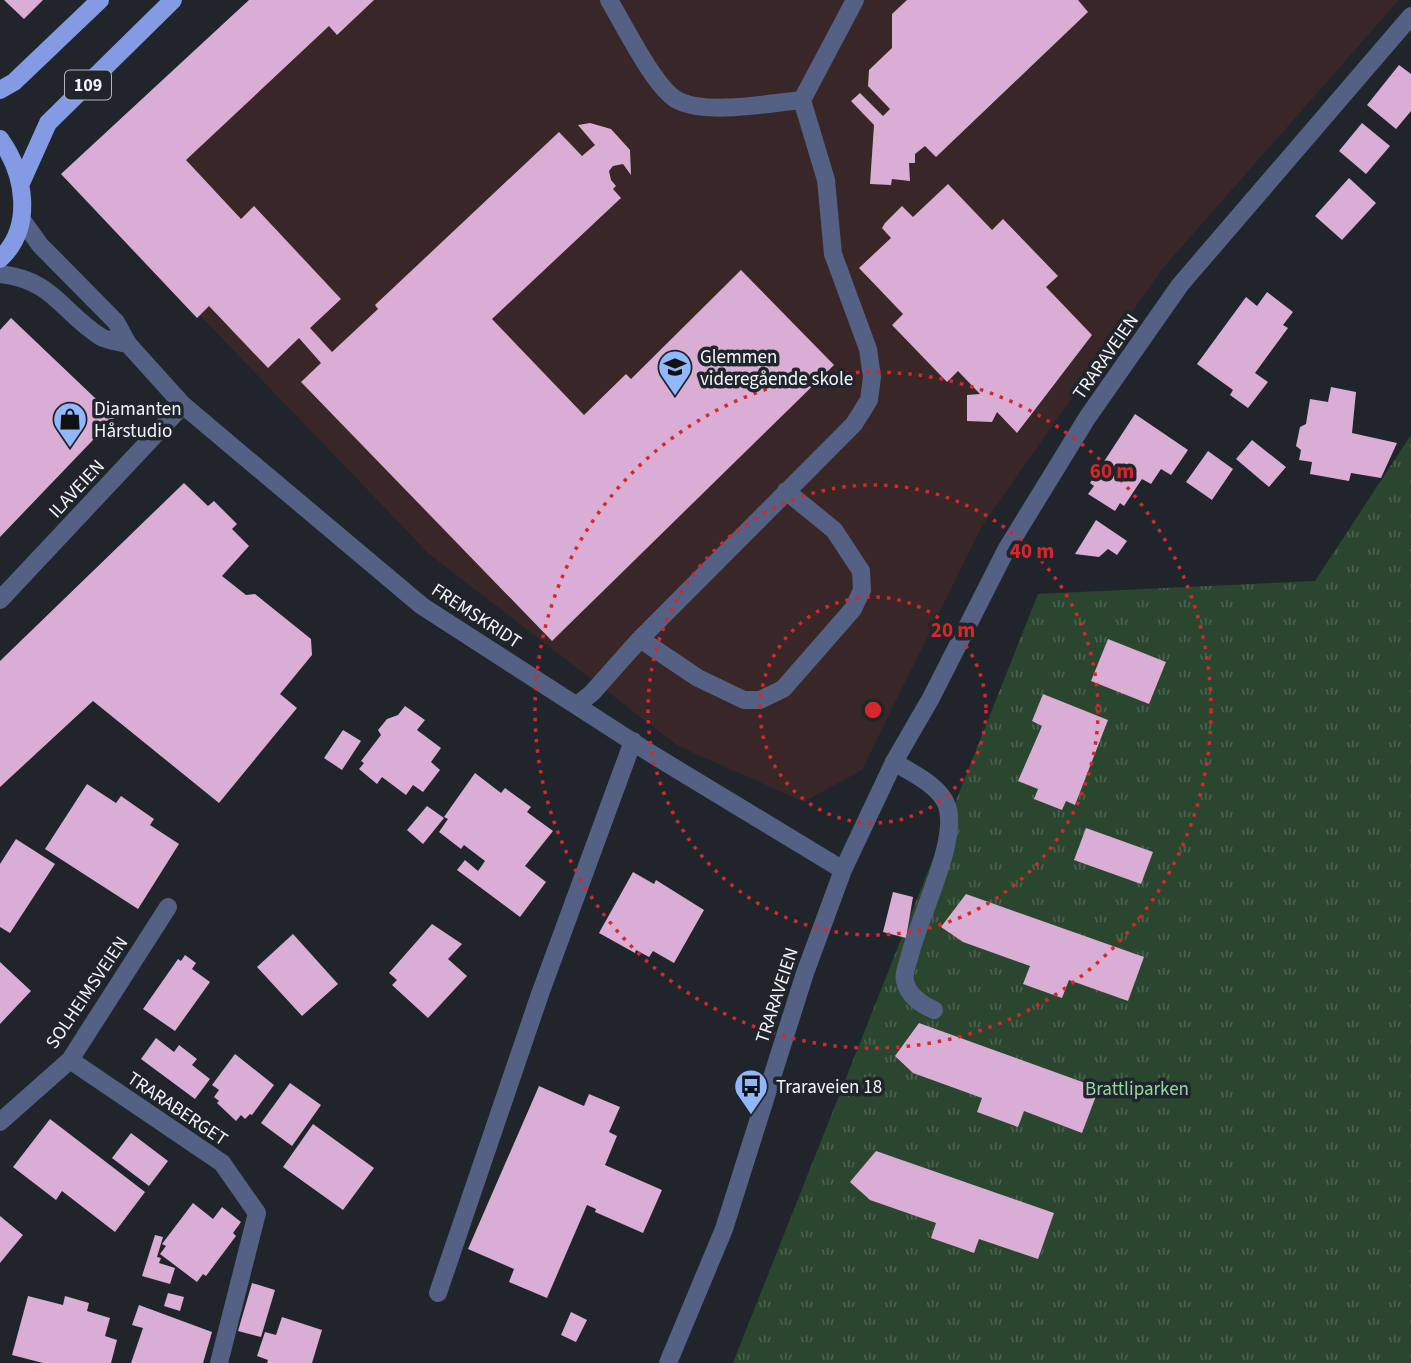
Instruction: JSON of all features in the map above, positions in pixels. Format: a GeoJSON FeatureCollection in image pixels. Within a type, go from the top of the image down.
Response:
{"type":"FeatureCollection","features":[{"type":"Feature","properties":{"kind":"main road","name":"109"},"geometry":{"type":"LineString","coordinates":[[0,90],[14,82],[100,0]]}},
{"type":"Feature","properties":{"kind":"main road","name":"109"},"geometry":{"type":"LineString","coordinates":[[21,183],[48,123],[173,0]]}},
{"type":"Feature","properties":{"kind":"main road","name":"109"},"geometry":{"type":"LineString","coordinates":[[0,139],[10,153],[21,183],[22,220],[12,248],[0,259]]}},
{"type":"Feature","properties":{"kind":"street"},"geometry":{"type":"LineString","coordinates":[[609,0],[652,74],[678,101],[712,107],[802,100]]}},
{"type":"Feature","properties":{"kind":"street"},"geometry":{"type":"LineString","coordinates":[[577,705],[592,693],[640,639],[854,424],[869,400],[872,377],[868,349],[833,254],[826,180],[802,100],[855,0]]}},
{"type":"Feature","properties":{"kind":"street","name":"TRARAVEIEN"},"geometry":{"type":"LineString","coordinates":[[668,1363],[724,1229],[804,973],[843,870],[894,762],[931,698],[1006,550],[1087,418],[1180,285],[1411,16]]}},
{"type":"Feature","properties":{"kind":"street","name":"FREMSKRIDT"},"geometry":{"type":"LineString","coordinates":[[22,220],[40,245],[116,322],[128,344],[183,405],[422,606],[633,741],[843,870]]}},
{"type":"Feature","properties":{"kind":"street","name":"FREMSKRIDT"},"geometry":{"type":"LineString","coordinates":[[0,274],[23,276],[56,296],[102,338],[128,344]]}},
{"type":"Feature","properties":{"kind":"street","name":"ILAVEIEN"},"geometry":{"type":"LineString","coordinates":[[0,600],[183,405]]}},
{"type":"Feature","properties":{"kind":"street"},"geometry":{"type":"LineString","coordinates":[[640,639],[698,678],[744,700],[760,699],[783,689],[853,609],[862,590],[861,571],[834,530],[786,491]]}},
{"type":"Feature","properties":{"kind":"street"},"geometry":{"type":"LineString","coordinates":[[438,1293],[540,994],[633,741]]}},
{"type":"Feature","properties":{"kind":"street"},"geometry":{"type":"LineString","coordinates":[[894,762],[935,789],[947,803],[950,822],[945,854],[915,931],[904,979],[910,994],[934,1010]]}},
{"type":"Feature","properties":{"kind":"street","name":"SOLHEIMSVEIEN"},"geometry":{"type":"LineString","coordinates":[[0,1122],[69,1060],[168,907]]}},
{"type":"Feature","properties":{"kind":"street","name":"TRARABERGET"},"geometry":{"type":"LineString","coordinates":[[69,1060],[222,1163],[257,1213],[219,1363]]}},
{"type":"Feature","properties":{"kind":"shaded area","name":"Glemmen videregående skole"},"geometry":{"type":"Polygon","coordinates":[[[258,0],[1399,0],[1163,268],[982,526],[862,770],[804,802],[678,746],[429,554],[69,179],[258,0]]]}},
{"type":"Feature","properties":{"kind":"green space","name":"Brattliparken"},"geometry":{"type":"Polygon","coordinates":[[[1411,435],[1411,1363],[733,1363],[1038,594],[1315,581],[1411,435]]]}},
{"type":"Feature","properties":{"kind":"building"},"geometry":{"type":"Polygon","coordinates":[[[4,0],[43,0],[24,19],[4,0]]]}},
{"type":"Feature","properties":{"kind":"building"},"geometry":{"type":"Polygon","coordinates":[[[249,0],[374,0],[337,35],[329,26],[186,160],[241,219],[254,206],[341,299],[310,328],[332,352],[378,309],[375,305],[559,132],[582,156],[595,145],[578,125],[590,123],[611,129],[630,150],[631,175],[623,164],[613,166],[609,171],[616,186],[613,189],[621,198],[492,319],[584,415],[626,374],[631,379],[741,270],[834,365],[552,641],[301,382],[321,363],[299,338],[268,368],[209,306],[197,318],[61,174],[249,0]]]}},
{"type":"Feature","properties":{"kind":"building"},"geometry":{"type":"Polygon","coordinates":[[[907,0],[1078,0],[1088,12],[936,157],[925,146],[915,154],[915,163],[909,163],[910,181],[892,179],[891,185],[870,184],[874,125],[851,101],[860,93],[883,116],[890,109],[868,86],[869,70],[892,48],[892,14],[907,0]]]}},
{"type":"Feature","properties":{"kind":"building"},"geometry":{"type":"Polygon","coordinates":[[[1399,65],[1411,74],[1411,111],[1396,129],[1367,105],[1399,65]]]}},
{"type":"Feature","properties":{"kind":"building"},"geometry":{"type":"Polygon","coordinates":[[[1362,123],[1390,146],[1366,174],[1339,151],[1362,123]]]}},
{"type":"Feature","properties":{"kind":"building"},"geometry":{"type":"Polygon","coordinates":[[[1349,178],[1376,203],[1342,240],[1315,216],[1349,178]]]}},
{"type":"Feature","properties":{"kind":"building"},"geometry":{"type":"Polygon","coordinates":[[[948,184],[992,230],[1003,219],[1058,276],[1046,287],[1092,335],[1017,433],[997,412],[992,422],[967,421],[967,395],[980,394],[958,371],[947,382],[892,325],[903,314],[859,268],[891,238],[882,228],[902,206],[913,217],[948,184]]]}},
{"type":"Feature","properties":{"kind":"building"},"geometry":{"type":"Polygon","coordinates":[[[1267,292],[1293,312],[1283,325],[1288,328],[1255,373],[1268,382],[1248,408],[1230,395],[1233,390],[1197,364],[1246,297],[1257,306],[1267,292]]]}},
{"type":"Feature","properties":{"kind":"building"},"geometry":{"type":"Polygon","coordinates":[[[11,318],[115,417],[0,537],[0,330],[11,318]]]}},
{"type":"Feature","properties":{"kind":"building"},"geometry":{"type":"Polygon","coordinates":[[[1331,387],[1356,392],[1352,433],[1397,443],[1381,478],[1351,473],[1349,481],[1310,474],[1312,462],[1299,460],[1301,450],[1296,446],[1300,427],[1306,424],[1310,399],[1328,402],[1331,387]]]}},
{"type":"Feature","properties":{"kind":"building"},"geometry":{"type":"Polygon","coordinates":[[[1135,414],[1188,450],[1171,475],[1161,469],[1151,484],[1142,479],[1124,506],[1120,503],[1115,511],[1088,494],[1094,486],[1090,483],[1135,414]]]}},
{"type":"Feature","properties":{"kind":"building"},"geometry":{"type":"Polygon","coordinates":[[[1252,440],[1286,467],[1269,487],[1236,459],[1252,440]]]}},
{"type":"Feature","properties":{"kind":"building"},"geometry":{"type":"Polygon","coordinates":[[[1208,451],[1233,469],[1212,500],[1186,482],[1208,451]]]}},
{"type":"Feature","properties":{"kind":"building"},"geometry":{"type":"Polygon","coordinates":[[[184,483],[208,506],[214,501],[237,524],[232,529],[249,546],[222,576],[246,595],[255,594],[311,639],[312,655],[280,694],[297,708],[219,803],[93,701],[0,787],[0,661],[184,483]]]}},
{"type":"Feature","properties":{"kind":"building"},"geometry":{"type":"Polygon","coordinates":[[[1096,520],[1127,541],[1117,555],[1108,549],[1099,557],[1075,554],[1096,520]]]}},
{"type":"Feature","properties":{"kind":"building"},"geometry":{"type":"Polygon","coordinates":[[[1108,639],[1166,662],[1149,704],[1091,681],[1108,639]]]}},
{"type":"Feature","properties":{"kind":"building"},"geometry":{"type":"Polygon","coordinates":[[[1043,694],[1108,720],[1075,805],[1066,801],[1062,810],[1034,799],[1038,789],[1018,781],[1042,726],[1032,721],[1043,694]]]}},
{"type":"Feature","properties":{"kind":"building"},"geometry":{"type":"Polygon","coordinates":[[[405,706],[425,720],[417,730],[441,748],[431,762],[440,770],[423,792],[413,785],[406,795],[382,777],[377,784],[359,769],[364,763],[361,761],[381,735],[378,730],[387,719],[398,715],[405,706]]]}},
{"type":"Feature","properties":{"kind":"building"},"geometry":{"type":"Polygon","coordinates":[[[343,730],[361,741],[342,770],[324,758],[343,730]]]}},
{"type":"Feature","properties":{"kind":"building"},"geometry":{"type":"Polygon","coordinates":[[[475,773],[501,793],[505,788],[531,807],[527,812],[553,831],[525,866],[546,882],[520,917],[457,870],[465,860],[478,871],[485,861],[464,845],[461,849],[439,832],[448,819],[444,817],[475,773]]]}},
{"type":"Feature","properties":{"kind":"building"},"geometry":{"type":"Polygon","coordinates":[[[87,784],[116,803],[121,796],[154,819],[150,825],[179,844],[138,909],[45,849],[87,784]]]}},
{"type":"Feature","properties":{"kind":"building"},"geometry":{"type":"Polygon","coordinates":[[[427,806],[444,818],[423,844],[407,830],[427,806]]]}},
{"type":"Feature","properties":{"kind":"building"},"geometry":{"type":"Polygon","coordinates":[[[1086,828],[1153,852],[1141,884],[1074,860],[1086,828]]]}},
{"type":"Feature","properties":{"kind":"building"},"geometry":{"type":"Polygon","coordinates":[[[16,839],[55,864],[10,933],[0,927],[0,864],[16,839]]]}},
{"type":"Feature","properties":{"kind":"building"},"geometry":{"type":"Polygon","coordinates":[[[633,872],[654,884],[656,880],[704,910],[674,963],[653,951],[649,957],[636,950],[635,953],[599,933],[633,872]]]}},
{"type":"Feature","properties":{"kind":"building"},"geometry":{"type":"Polygon","coordinates":[[[893,892],[913,897],[906,938],[883,932],[893,892]]]}},
{"type":"Feature","properties":{"kind":"building"},"geometry":{"type":"Polygon","coordinates":[[[966,894],[1144,957],[1128,1001],[1069,980],[1062,998],[1023,984],[1030,966],[963,942],[941,927],[966,894]]]}},
{"type":"Feature","properties":{"kind":"building"},"geometry":{"type":"Polygon","coordinates":[[[432,924],[462,944],[448,959],[467,976],[428,1018],[392,985],[397,980],[389,973],[432,924]]]}},
{"type":"Feature","properties":{"kind":"building"},"geometry":{"type":"Polygon","coordinates":[[[293,934],[338,984],[302,1016],[257,967],[293,934]]]}},
{"type":"Feature","properties":{"kind":"building"},"geometry":{"type":"Polygon","coordinates":[[[185,955],[196,963],[192,969],[210,982],[175,1031],[143,1009],[178,959],[181,961],[185,955]]]}},
{"type":"Feature","properties":{"kind":"building"},"geometry":{"type":"Polygon","coordinates":[[[0,962],[31,991],[0,1024],[0,962]]]}},
{"type":"Feature","properties":{"kind":"building"},"geometry":{"type":"Polygon","coordinates":[[[919,1023],[1099,1088],[1082,1133],[1024,1111],[1018,1127],[977,1112],[982,1098],[913,1073],[895,1056],[919,1023]]]}},
{"type":"Feature","properties":{"kind":"building"},"geometry":{"type":"Polygon","coordinates":[[[156,1038],[174,1052],[179,1045],[197,1059],[192,1065],[210,1079],[195,1099],[141,1059],[156,1038]]]}},
{"type":"Feature","properties":{"kind":"building"},"geometry":{"type":"Polygon","coordinates":[[[235,1054],[274,1085],[252,1115],[245,1119],[241,1115],[236,1121],[217,1103],[219,1101],[214,1097],[219,1090],[212,1085],[235,1054]]]}},
{"type":"Feature","properties":{"kind":"building"},"geometry":{"type":"Polygon","coordinates":[[[290,1083],[321,1105],[292,1146],[261,1123],[290,1083]]]}},
{"type":"Feature","properties":{"kind":"building"},"geometry":{"type":"Polygon","coordinates":[[[539,1086],[584,1106],[589,1094],[620,1107],[609,1132],[617,1136],[605,1165],[662,1190],[643,1233],[595,1212],[596,1209],[587,1205],[547,1298],[509,1282],[514,1269],[468,1249],[539,1086]]]}},
{"type":"Feature","properties":{"kind":"building"},"geometry":{"type":"Polygon","coordinates":[[[50,1119],[145,1192],[115,1232],[62,1191],[56,1200],[13,1167],[50,1119]]]}},
{"type":"Feature","properties":{"kind":"building"},"geometry":{"type":"Polygon","coordinates":[[[313,1124],[374,1168],[343,1210],[283,1167],[313,1124]]]}},
{"type":"Feature","properties":{"kind":"building"},"geometry":{"type":"Polygon","coordinates":[[[131,1133],[168,1161],[149,1186],[112,1158],[131,1133]]]}},
{"type":"Feature","properties":{"kind":"building"},"geometry":{"type":"Polygon","coordinates":[[[876,1151],[1054,1213],[1038,1259],[979,1239],[974,1253],[931,1238],[936,1223],[870,1200],[850,1182],[876,1151]]]}},
{"type":"Feature","properties":{"kind":"building"},"geometry":{"type":"Polygon","coordinates":[[[193,1203],[213,1219],[222,1207],[241,1222],[233,1233],[236,1236],[206,1276],[203,1274],[197,1282],[160,1254],[166,1246],[162,1244],[193,1203]]]}},
{"type":"Feature","properties":{"kind":"building"},"geometry":{"type":"Polygon","coordinates":[[[0,1216],[23,1235],[0,1263],[0,1216]]]}},
{"type":"Feature","properties":{"kind":"building"},"geometry":{"type":"Polygon","coordinates":[[[155,1235],[163,1237],[157,1257],[161,1258],[159,1263],[175,1268],[170,1284],[142,1276],[155,1235]]]}},
{"type":"Feature","properties":{"kind":"building"},"geometry":{"type":"Polygon","coordinates":[[[252,1283],[275,1290],[261,1337],[238,1331],[252,1283]]]}},
{"type":"Feature","properties":{"kind":"building"},"geometry":{"type":"Polygon","coordinates":[[[168,1293],[184,1297],[180,1311],[164,1306],[168,1293]]]}},
{"type":"Feature","properties":{"kind":"building"},"geometry":{"type":"Polygon","coordinates":[[[28,1296],[63,1305],[65,1296],[89,1303],[87,1311],[110,1318],[105,1336],[117,1340],[111,1363],[43,1363],[12,1355],[28,1296]]]}},
{"type":"Feature","properties":{"kind":"building"},"geometry":{"type":"Polygon","coordinates":[[[139,1305],[212,1332],[203,1363],[131,1363],[143,1328],[132,1325],[139,1305]]]}},
{"type":"Feature","properties":{"kind":"building"},"geometry":{"type":"Polygon","coordinates":[[[571,1312],[587,1320],[576,1342],[561,1335],[571,1312]]]}},
{"type":"Feature","properties":{"kind":"building"},"geometry":{"type":"Polygon","coordinates":[[[282,1317],[322,1330],[312,1363],[267,1363],[268,1360],[257,1356],[265,1332],[276,1335],[282,1317]]]}},
{"type":"Feature","properties":{"kind":"place","name":"Glemmen videregående skole"},"geometry":{"type":"Point","coordinates":[675,397]}},
{"type":"Feature","properties":{"kind":"place","name":"Diamanten Hårstudio"},"geometry":{"type":"Point","coordinates":[70,449]}},
{"type":"Feature","properties":{"kind":"place","name":"Traraveien 18"},"geometry":{"type":"Point","coordinates":[751,1116]}}]}
